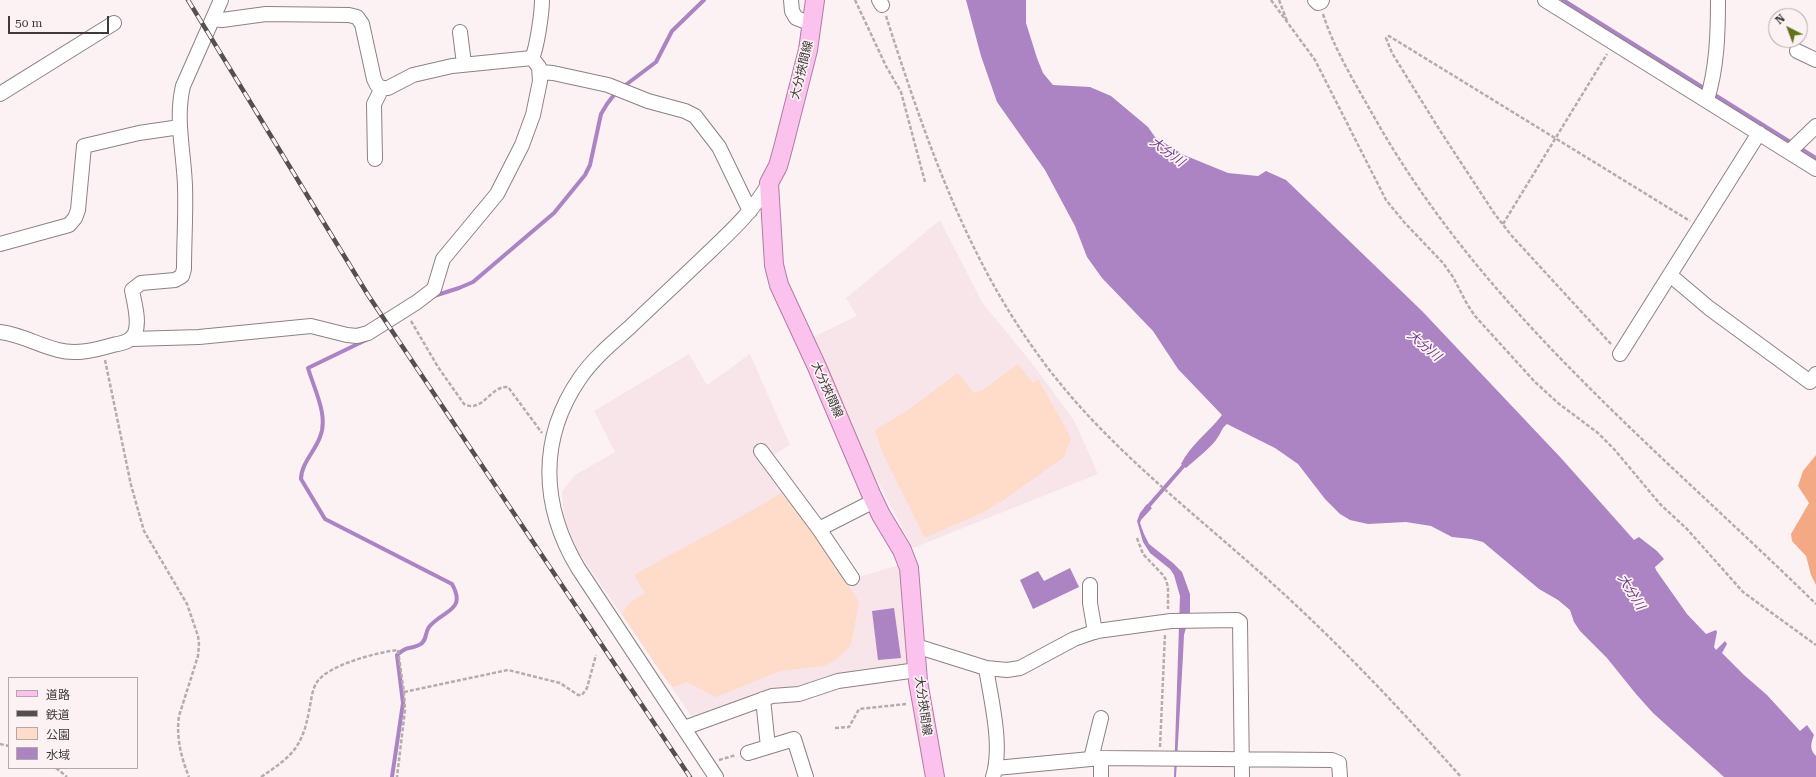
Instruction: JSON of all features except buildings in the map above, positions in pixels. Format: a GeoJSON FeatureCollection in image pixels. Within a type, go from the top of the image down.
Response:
{"type":"FeatureCollection","features":[{"type":"Feature","properties":{"kind":"main road","name":"大分挾間線"},"geometry":{"type":"LineString","coordinates":[[815,0],[808,50],[782,153],[769,183],[773,255],[779,284],[817,367],[874,501],[902,550],[909,568],[917,670],[921,702],[935,777]]}},
{"type":"Feature","properties":{"kind":"street"},"geometry":{"type":"LineString","coordinates":[[132,339],[136,332],[137,324],[132,290],[141,283],[175,280],[182,276],[184,269],[185,186],[180,127],[180,97],[183,86],[222,0]]}},
{"type":"Feature","properties":{"kind":"street"},"geometry":{"type":"LineString","coordinates":[[532,58],[535,51],[541,18],[542,0]]}},
{"type":"Feature","properties":{"kind":"street"},"geometry":{"type":"LineString","coordinates":[[791,0],[792,11],[796,18],[812,24]]}},
{"type":"Feature","properties":{"kind":"street"},"geometry":{"type":"LineString","coordinates":[[1545,0],[1816,169]]}},
{"type":"Feature","properties":{"kind":"street"},"geometry":{"type":"LineString","coordinates":[[1707,100],[1711,88],[1716,56],[1718,0]]}},
{"type":"Feature","properties":{"kind":"street"},"geometry":{"type":"LineString","coordinates":[[214,19],[222,20],[266,14],[349,15],[357,17],[362,24],[374,79],[377,85],[382,88],[388,88],[422,73],[464,64],[532,58]]}},
{"type":"Feature","properties":{"kind":"street"},"geometry":{"type":"LineString","coordinates":[[0,94],[114,23]]}},
{"type":"Feature","properties":{"kind":"street"},"geometry":{"type":"LineString","coordinates":[[460,32],[464,64]]}},
{"type":"Feature","properties":{"kind":"street"},"geometry":{"type":"LineString","coordinates":[[1798,51],[1816,60]]}},
{"type":"Feature","properties":{"kind":"street"},"geometry":{"type":"LineString","coordinates":[[0,332],[26,337],[59,350],[79,352],[102,348],[132,339],[206,336],[311,326],[347,335],[358,336],[368,333],[406,310],[434,289],[443,259],[501,188],[529,128],[533,115],[540,72],[538,64],[532,58]]}},
{"type":"Feature","properties":{"kind":"street"},"geometry":{"type":"LineString","coordinates":[[540,72],[554,73],[612,86],[641,99],[685,111],[695,116],[719,147],[750,211]]}},
{"type":"Feature","properties":{"kind":"street"},"geometry":{"type":"LineString","coordinates":[[375,158],[374,104],[382,88]]}},
{"type":"Feature","properties":{"kind":"street"},"geometry":{"type":"LineString","coordinates":[[1789,152],[1816,126]]}},
{"type":"Feature","properties":{"kind":"street"},"geometry":{"type":"LineString","coordinates":[[0,244],[69,225],[75,218],[78,210],[84,146],[139,133],[180,127]]}},
{"type":"Feature","properties":{"kind":"street"},"geometry":{"type":"LineString","coordinates":[[1620,354],[1759,133]]}},
{"type":"Feature","properties":{"kind":"street"},"geometry":{"type":"LineString","coordinates":[[716,777],[578,568],[567,548],[552,508],[549,483],[550,456],[555,431],[563,409],[581,376],[609,346],[731,231],[750,211],[769,183]]}},
{"type":"Feature","properties":{"kind":"street"},"geometry":{"type":"LineString","coordinates":[[1670,276],[1709,308],[1810,382],[1816,374]]}},
{"type":"Feature","properties":{"kind":"street"},"geometry":{"type":"LineString","coordinates":[[761,451],[819,529],[852,578]]}},
{"type":"Feature","properties":{"kind":"street"},"geometry":{"type":"LineString","coordinates":[[819,529],[874,501]]}},
{"type":"Feature","properties":{"kind":"street"},"geometry":{"type":"LineString","coordinates":[[1090,585],[1090,603],[1095,632]]}},
{"type":"Feature","properties":{"kind":"street"},"geometry":{"type":"LineString","coordinates":[[916,646],[986,668],[1007,670],[1020,668],[1074,639],[1095,632],[1169,622],[1237,620],[1240,622],[1242,777]]}},
{"type":"Feature","properties":{"kind":"street"},"geometry":{"type":"LineString","coordinates":[[986,668],[996,743],[994,772],[1096,759],[1332,760],[1340,765],[1340,777]]}},
{"type":"Feature","properties":{"kind":"street"},"geometry":{"type":"LineString","coordinates":[[684,728],[772,696],[799,694],[838,680],[917,670]]}},
{"type":"Feature","properties":{"kind":"street"},"geometry":{"type":"LineString","coordinates":[[762,699],[768,747]]}},
{"type":"Feature","properties":{"kind":"street"},"geometry":{"type":"LineString","coordinates":[[1101,718],[1096,759],[1101,777]]}},
{"type":"Feature","properties":{"kind":"street"},"geometry":{"type":"LineString","coordinates":[[748,753],[794,739],[806,777]]}},
{"type":"Feature","properties":{"kind":"path"},"geometry":{"type":"LineString","coordinates":[[855,0],[886,66],[902,92],[925,182]]}},
{"type":"Feature","properties":{"kind":"path"},"geometry":{"type":"LineString","coordinates":[[1270,0],[1315,60],[1386,200],[1404,222],[1443,263],[1453,277],[1475,316],[1535,382],[1558,403],[1598,433],[1614,449],[1660,504],[1687,529],[1743,592],[1816,645]]}},
{"type":"Feature","properties":{"kind":"path"},"geometry":{"type":"LineString","coordinates":[[1279,0],[1289,25]]}},
{"type":"Feature","properties":{"kind":"path"},"geometry":{"type":"LineString","coordinates":[[1319,1],[1327,26],[1352,77],[1382,130],[1417,187],[1481,271],[1522,318],[1596,394],[1816,604]]}},
{"type":"Feature","properties":{"kind":"path"},"geometry":{"type":"LineString","coordinates":[[881,2],[917,111],[962,223],[1012,318],[1036,352],[1073,398],[1105,434],[1194,516],[1256,569],[1344,651],[1460,777]]}},
{"type":"Feature","properties":{"kind":"path"},"geometry":{"type":"LineString","coordinates":[[1620,354],[1503,224],[1439,129],[1392,52],[1386,38],[1389,36],[1701,227]]}},
{"type":"Feature","properties":{"kind":"path"},"geometry":{"type":"LineString","coordinates":[[1503,224],[1614,43]]}},
{"type":"Feature","properties":{"kind":"path"},"geometry":{"type":"LineString","coordinates":[[406,310],[438,367],[464,404],[470,406],[478,405],[502,387],[508,387],[545,435]]}},
{"type":"Feature","properties":{"kind":"path"},"geometry":{"type":"LineString","coordinates":[[102,348],[131,485],[143,526],[187,604],[198,636],[198,656],[179,716],[178,725],[179,746],[189,777]]}},
{"type":"Feature","properties":{"kind":"path"},"geometry":{"type":"LineString","coordinates":[[1137,538],[1142,554],[1166,580],[1169,596],[1164,759]]}},
{"type":"Feature","properties":{"kind":"path"},"geometry":{"type":"LineString","coordinates":[[261,777],[282,762],[298,747],[306,727],[316,682],[331,671],[362,657],[398,650],[405,710],[397,777]]}},
{"type":"Feature","properties":{"kind":"path"},"geometry":{"type":"LineString","coordinates":[[404,692],[425,689],[508,670],[560,683],[578,695],[582,695],[587,688],[596,655]]}},
{"type":"Feature","properties":{"kind":"path"},"geometry":{"type":"LineString","coordinates":[[835,728],[849,727],[859,709],[862,708],[921,702]]}},
{"type":"Feature","properties":{"kind":"path"},"geometry":{"type":"LineString","coordinates":[[715,761],[746,752],[748,753]]}},
{"type":"Feature","properties":{"kind":"path"},"geometry":{"type":"LineString","coordinates":[[57,769],[67,777]]}},
{"type":"Feature","properties":{"kind":"shaded area"},"geometry":{"type":"Polygon","coordinates":[[[940,220],[982,302],[1035,367],[1075,422],[1098,474],[913,548],[859,446],[811,338],[857,316],[846,298],[940,220]]]}},
{"type":"Feature","properties":{"kind":"shaded area"},"geometry":{"type":"Polygon","coordinates":[[[689,354],[707,385],[750,354],[790,445],[772,456],[849,580],[898,565],[904,598],[911,665],[804,686],[694,720],[577,550],[564,519],[562,491],[575,475],[615,452],[594,411],[689,354]]]}},
{"type":"Feature","properties":{"kind":"shaded area"},"geometry":{"type":"Polygon","coordinates":[[[1816,455],[1816,585],[1811,575],[1806,556],[1792,541],[1791,534],[1809,503],[1798,486],[1803,471],[1816,455]]]}},
{"type":"Feature","properties":{"kind":"green space"},"geometry":{"type":"Polygon","coordinates":[[[1018,364],[1033,383],[1038,379],[1071,438],[1064,457],[984,512],[925,538],[883,454],[875,430],[905,412],[958,373],[974,393],[983,390],[1018,364]]]}},
{"type":"Feature","properties":{"kind":"green space"},"geometry":{"type":"Polygon","coordinates":[[[781,493],[815,533],[859,602],[851,645],[837,659],[824,666],[780,671],[716,697],[687,682],[673,687],[664,677],[622,614],[629,603],[645,593],[634,575],[745,515],[781,493]]]}},
{"type":"Feature","properties":{"kind":"water","name":"大分川"},"geometry":{"type":"Polygon","coordinates":[[[966,0],[1026,0],[1026,23],[1037,58],[1043,73],[1053,85],[1090,87],[1111,96],[1148,127],[1155,137],[1184,155],[1228,173],[1258,176],[1266,171],[1286,180],[1422,311],[1561,458],[1634,540],[1639,537],[1657,551],[1664,559],[1655,567],[1656,570],[1687,614],[1706,634],[1716,630],[1717,632],[1714,647],[1716,650],[1725,641],[1727,644],[1722,653],[1767,695],[1800,731],[1807,725],[1814,735],[1811,746],[1812,751],[1816,756],[1816,777],[1724,777],[1653,713],[1607,658],[1580,631],[1574,622],[1570,610],[1558,600],[1539,589],[1483,542],[1452,537],[1431,526],[1406,522],[1368,524],[1350,520],[1340,514],[1325,499],[1298,464],[1275,448],[1227,424],[1208,449],[1186,468],[1181,464],[1194,445],[1222,415],[1178,369],[1153,331],[1102,278],[1087,257],[1075,226],[1045,170],[997,102],[981,56],[966,0]]]}},
{"type":"Feature","properties":{"kind":"water"},"geometry":{"type":"Polygon","coordinates":[[[1147,504],[1152,508],[1140,523],[1144,534],[1149,544],[1182,572],[1190,594],[1190,614],[1184,635],[1176,777],[1174,777],[1180,596],[1174,575],[1170,569],[1150,553],[1143,542],[1137,521],[1140,513],[1147,504]]]}},
{"type":"Feature","properties":{"kind":"water"},"geometry":{"type":"Polygon","coordinates":[[[1070,568],[1079,587],[1033,609],[1020,580],[1038,571],[1044,581],[1070,568]]]}},
{"type":"Feature","properties":{"kind":"water"},"geometry":{"type":"Polygon","coordinates":[[[894,608],[901,658],[878,660],[872,611],[894,608]]]}},
{"type":"Feature","properties":{"kind":"waterway"},"geometry":{"type":"LineString","coordinates":[[623,87],[656,62],[672,31],[704,0]]}},
{"type":"Feature","properties":{"kind":"waterway"},"geometry":{"type":"LineString","coordinates":[[1563,0],[1816,158]]}},
{"type":"Feature","properties":{"kind":"waterway"},"geometry":{"type":"LineString","coordinates":[[434,296],[473,282],[554,213],[585,175],[590,165],[601,114],[617,91]]}},
{"type":"Feature","properties":{"kind":"waterway"},"geometry":{"type":"LineString","coordinates":[[368,339],[308,368],[320,402],[323,420],[320,437],[303,468],[301,479],[325,519],[452,584],[457,600],[451,609],[429,627],[422,644],[406,649],[397,655],[403,703],[392,777]]}},
{"type":"Feature","properties":{"kind":"waterway"},"geometry":{"type":"LineString","coordinates":[[1146,509],[1186,463]]}},
{"type":"Feature","properties":{"kind":"railway"},"geometry":{"type":"LineString","coordinates":[[188,0],[368,295],[690,777]]}}]}
